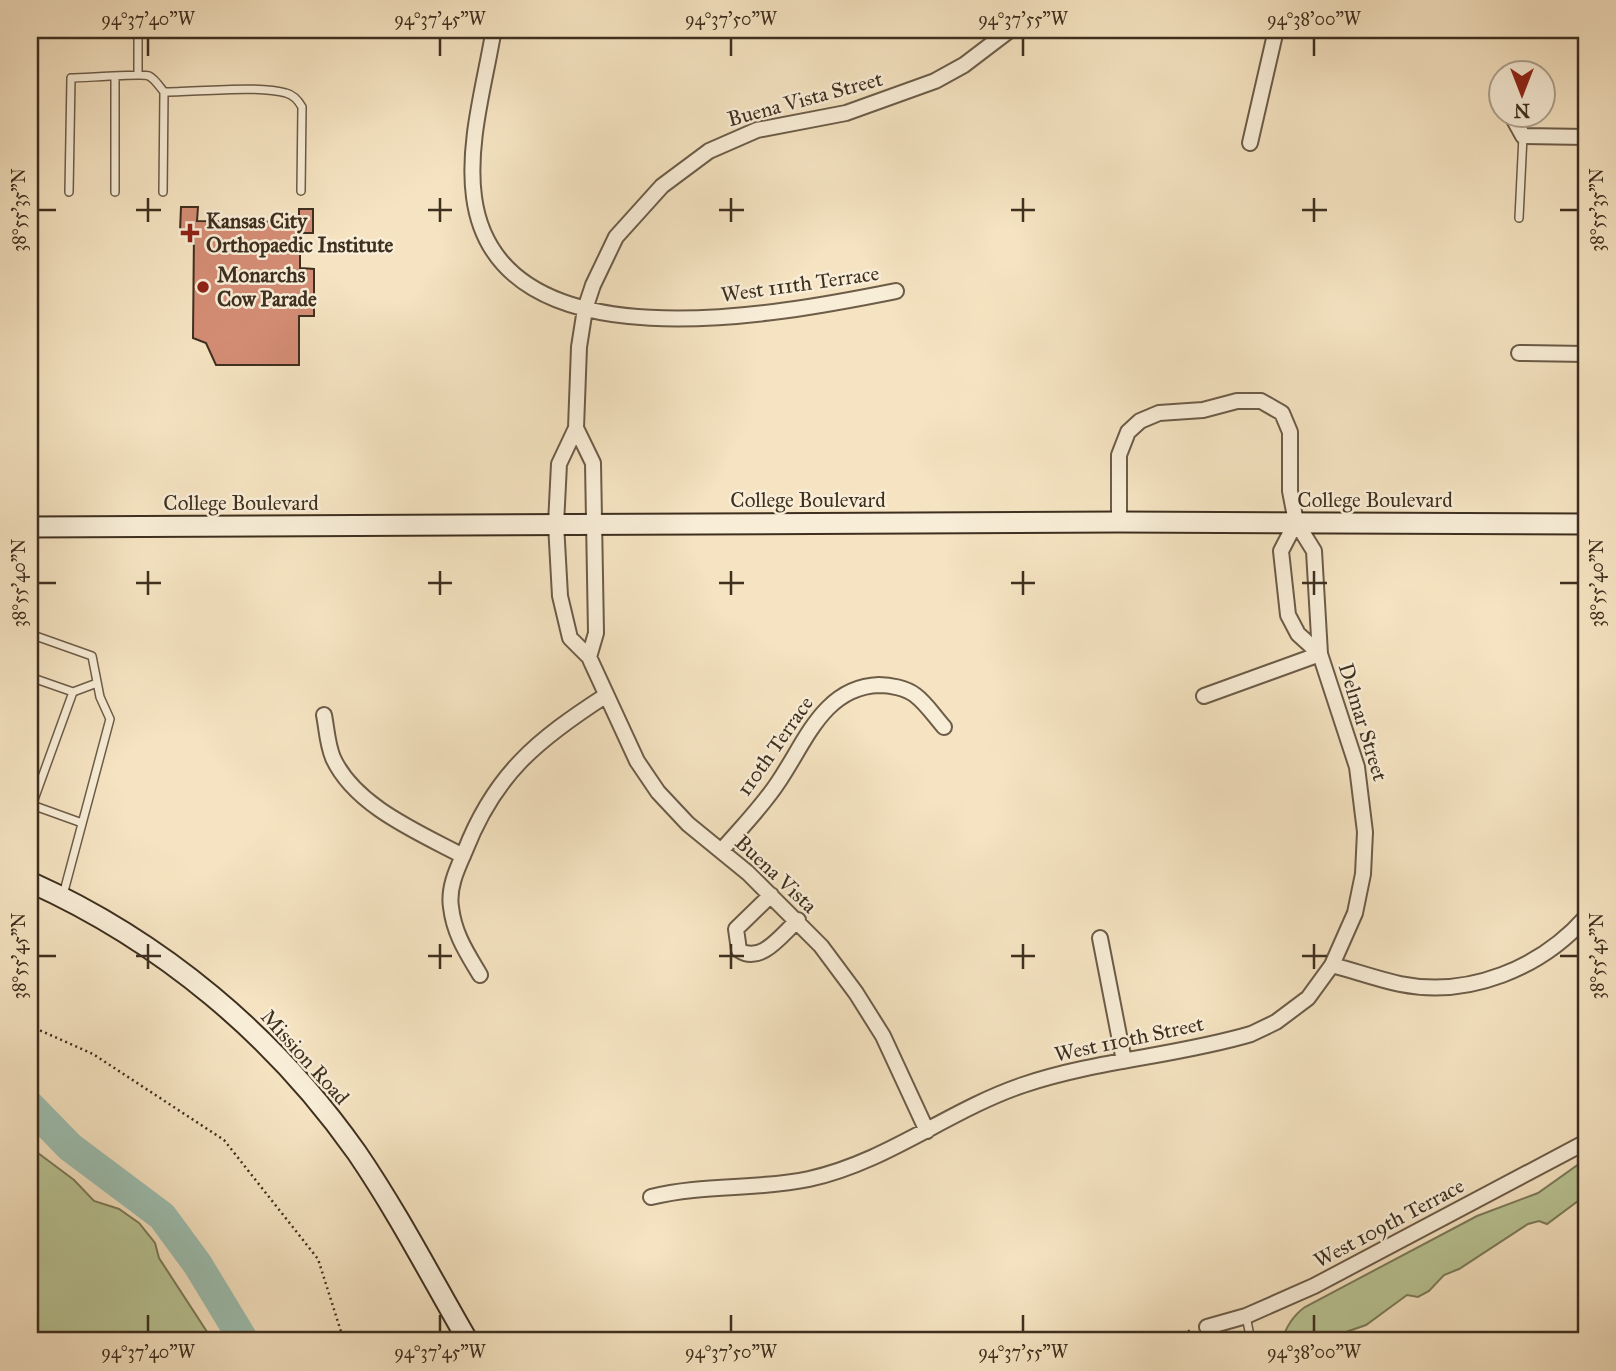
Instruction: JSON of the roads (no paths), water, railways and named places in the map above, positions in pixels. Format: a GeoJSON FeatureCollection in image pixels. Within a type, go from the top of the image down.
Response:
{"type":"FeatureCollection","features":[{"type":"Feature","properties":{"kind":"main road","name":"College Boulevard"},"geometry":{"type":"LineString","coordinates":[[30,527],[1119,522],[1586,524]]}},
{"type":"Feature","properties":{"kind":"main road","name":"Mission Road"},"geometry":{"type":"LineString","coordinates":[[30,882],[63,897],[146,945],[214,996],[280,1059],[357,1154],[468,1341]]}},
{"type":"Feature","properties":{"kind":"street","name":"Buena Vista Street"},"geometry":{"type":"LineString","coordinates":[[556,524],[559,464],[576,428],[579,347],[585,309],[616,237],[662,186],[709,151],[757,130],[846,113],[935,81],[964,65],[1010,30]]}},
{"type":"Feature","properties":{"kind":"street"},"geometry":{"type":"LineString","coordinates":[[1250,143],[1276,30]]}},
{"type":"Feature","properties":{"kind":"street","name":"West 111th Terrace"},"geometry":{"type":"LineString","coordinates":[[494,34],[476,131],[473,173],[479,217],[500,261],[518,279],[554,299],[585,309],[691,318],[732,317],[820,306],[896,291]]}},
{"type":"Feature","properties":{"kind":"street"},"geometry":{"type":"LineString","coordinates":[[1520,130],[1523,136],[1586,137]]}},
{"type":"Feature","properties":{"kind":"street"},"geometry":{"type":"LineString","coordinates":[[1519,353],[1586,354]]}},
{"type":"Feature","properties":{"kind":"street"},"geometry":{"type":"LineString","coordinates":[[1119,522],[1119,455],[1128,432],[1140,421],[1160,413],[1203,410],[1237,401],[1262,401],[1282,413],[1290,432],[1290,491],[1296,522]]}},
{"type":"Feature","properties":{"kind":"street","name":"Buena Vista Street"},"geometry":{"type":"LineString","coordinates":[[576,428],[593,463],[595,524]]}},
{"type":"Feature","properties":{"kind":"street","name":"Delmar Street"},"geometry":{"type":"LineString","coordinates":[[1296,522],[1281,551],[1288,615],[1298,635],[1320,654]]}},
{"type":"Feature","properties":{"kind":"street","name":"Delmar Street"},"geometry":{"type":"LineString","coordinates":[[1296,522],[1314,551],[1320,654],[1357,767],[1365,832],[1363,874],[1355,913],[1332,965]]}},
{"type":"Feature","properties":{"kind":"street","name":"Buena Vista"},"geometry":{"type":"LineString","coordinates":[[556,524],[560,596],[570,638],[589,656],[637,761],[659,792],[688,824],[798,920],[856,993],[883,1037],[927,1131]]}},
{"type":"Feature","properties":{"kind":"street"},"geometry":{"type":"LineString","coordinates":[[589,656],[596,633],[595,524]]}},
{"type":"Feature","properties":{"kind":"street"},"geometry":{"type":"LineString","coordinates":[[1204,696],[1320,654]]}},
{"type":"Feature","properties":{"kind":"street","name":"110th Terrace"},"geometry":{"type":"LineString","coordinates":[[721,851],[777,784],[827,707],[843,694],[863,686],[901,688],[915,694],[944,727]]}},
{"type":"Feature","properties":{"kind":"street"},"geometry":{"type":"LineString","coordinates":[[481,975],[456,935],[450,907],[450,890],[480,812],[498,785],[529,750],[605,696]]}},
{"type":"Feature","properties":{"kind":"street"},"geometry":{"type":"LineString","coordinates":[[324,715],[327,741],[334,760],[360,792],[407,827],[463,856]]}},
{"type":"Feature","properties":{"kind":"street"},"geometry":{"type":"LineString","coordinates":[[771,895],[736,929],[739,950],[752,956],[762,953],[798,920]]}},
{"type":"Feature","properties":{"kind":"street"},"geometry":{"type":"LineString","coordinates":[[1332,965],[1401,984],[1463,985],[1518,969],[1561,941],[1586,917]]}},
{"type":"Feature","properties":{"kind":"street"},"geometry":{"type":"LineString","coordinates":[[1100,938],[1124,1061]]}},
{"type":"Feature","properties":{"kind":"street","name":"West 110th Street"},"geometry":{"type":"LineString","coordinates":[[651,1197],[685,1189],[774,1185],[809,1179],[872,1159],[976,1104],[1023,1085],[1251,1034],[1276,1022],[1308,998],[1332,965]]}},
{"type":"Feature","properties":{"kind":"street","name":"West 109th Terrace"},"geometry":{"type":"LineString","coordinates":[[1206,1327],[1246,1316],[1314,1286],[1586,1142]]}},
{"type":"Feature","properties":{"kind":"lane"},"geometry":{"type":"LineString","coordinates":[[138,30],[138,73]]}},
{"type":"Feature","properties":{"kind":"lane"},"geometry":{"type":"LineString","coordinates":[[69,192],[71,78],[115,78],[138,73],[149,76],[164,92],[163,192]]}},
{"type":"Feature","properties":{"kind":"lane"},"geometry":{"type":"LineString","coordinates":[[115,78],[115,192]]}},
{"type":"Feature","properties":{"kind":"lane"},"geometry":{"type":"LineString","coordinates":[[164,92],[256,91],[284,92],[294,96],[302,107],[301,191]]}},
{"type":"Feature","properties":{"kind":"lane"},"geometry":{"type":"LineString","coordinates":[[1519,218],[1523,136]]}},
{"type":"Feature","properties":{"kind":"lane"},"geometry":{"type":"LineString","coordinates":[[30,634],[92,656],[97,683],[110,719],[63,897]]}},
{"type":"Feature","properties":{"kind":"lane"},"geometry":{"type":"LineString","coordinates":[[30,677],[73,692],[97,683]]}},
{"type":"Feature","properties":{"kind":"lane"},"geometry":{"type":"LineString","coordinates":[[73,692],[32,805],[82,823]]}},
{"type":"Feature","properties":{"kind":"lane"},"geometry":{"type":"LineString","coordinates":[[1246,1316],[1251,1341]]}},
{"type":"Feature","properties":{"kind":"waterway"},"geometry":{"type":"LineString","coordinates":[[30,1106],[70,1147],[162,1216],[198,1265],[244,1341]]}},
{"type":"Feature","properties":{"kind":"place","name":"Kansas City Orthopaedic Institute"},"geometry":{"type":"Point","coordinates":[190,233]}},
{"type":"Feature","properties":{"kind":"place","name":"Monarchs Cow Parade"},"geometry":{"type":"Point","coordinates":[203,287]}}]}
